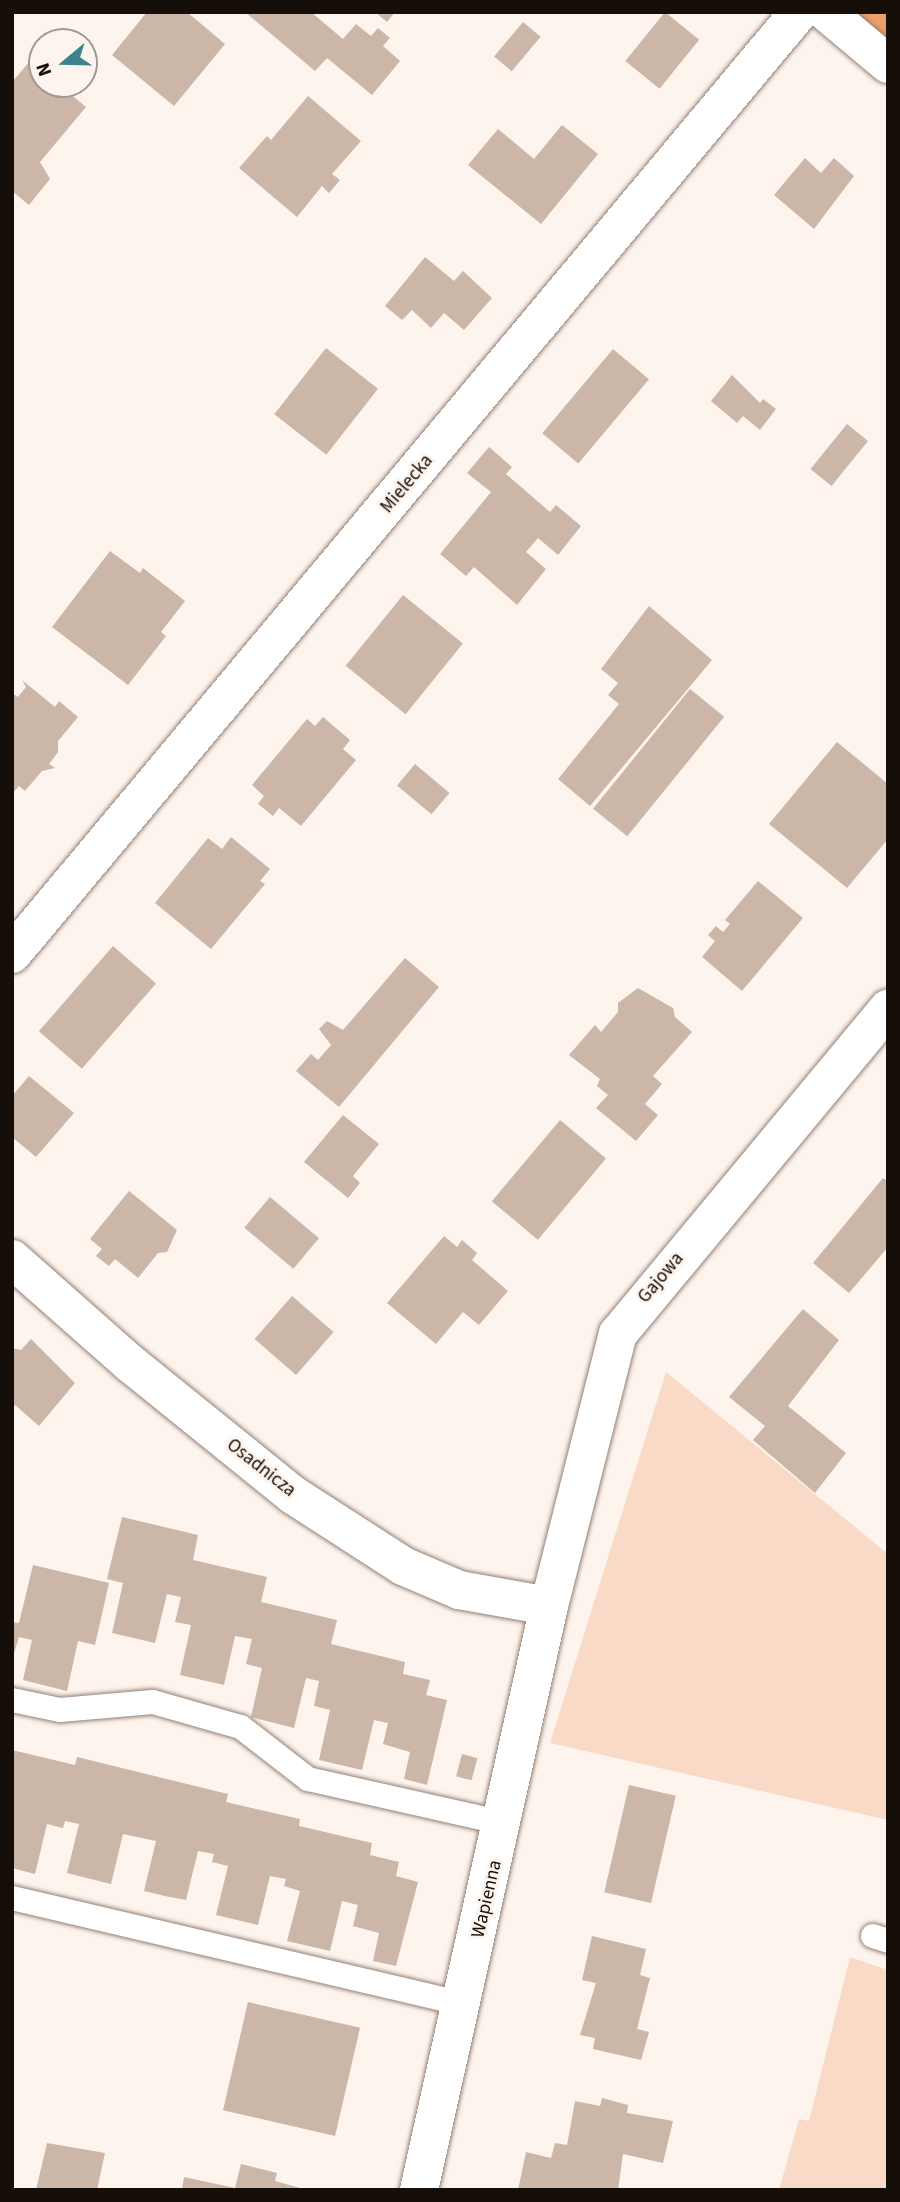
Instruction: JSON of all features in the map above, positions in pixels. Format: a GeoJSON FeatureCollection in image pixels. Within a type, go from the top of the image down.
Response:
{"type":"FeatureCollection","features":[{"type":"Feature","properties":{"kind":"street","name":"Mielecka"},"geometry":{"type":"LineString","coordinates":[[12,954],[799,12]]}},
{"type":"Feature","properties":{"kind":"street"},"geometry":{"type":"LineString","coordinates":[[826,12],[888,64]]}},
{"type":"Feature","properties":{"kind":"street","name":"Gajowa"},"geometry":{"type":"LineString","coordinates":[[549,1606],[618,1334],[888,1009]]}},
{"type":"Feature","properties":{"kind":"street","name":"Osadnicza"},"geometry":{"type":"LineString","coordinates":[[12,1259],[132,1365],[293,1495],[403,1566],[459,1590],[549,1606]]}},
{"type":"Feature","properties":{"kind":"street","name":"Wapienna"},"geometry":{"type":"LineString","coordinates":[[418,2190],[504,1823],[549,1606]]}},
{"type":"Feature","properties":{"kind":"lane"},"geometry":{"type":"LineString","coordinates":[[12,1700],[60,1710],[153,1702],[241,1727],[308,1780],[504,1823]]}},
{"type":"Feature","properties":{"kind":"lane"},"geometry":{"type":"LineString","coordinates":[[12,1898],[463,2004]]}},
{"type":"Feature","properties":{"kind":"shaded area"},"geometry":{"type":"Polygon","coordinates":[[[852,12],[888,12],[888,42],[852,12]]]}},
{"type":"Feature","properties":{"kind":"shaded area"},"geometry":{"type":"Polygon","coordinates":[[[666,1372],[888,1554],[888,1820],[550,1743],[666,1372]]]}},
{"type":"Feature","properties":{"kind":"shaded area"},"geometry":{"type":"Polygon","coordinates":[[[850,1957],[888,1970],[888,2190],[779,2190],[799,2119],[809,2121],[850,1957]]]}},
{"type":"Feature","properties":{"kind":"building"},"geometry":{"type":"Polygon","coordinates":[[[147,12],[187,12],[225,44],[174,106],[112,55],[147,12]]]}},
{"type":"Feature","properties":{"kind":"building"},"geometry":{"type":"Polygon","coordinates":[[[245,12],[311,12],[343,39],[356,24],[371,36],[378,28],[390,38],[383,46],[400,61],[372,95],[327,58],[315,71],[245,12]]]}},
{"type":"Feature","properties":{"kind":"building"},"geometry":{"type":"Polygon","coordinates":[[[375,12],[395,12],[387,22],[375,12]]]}},
{"type":"Feature","properties":{"kind":"building"},"geometry":{"type":"Polygon","coordinates":[[[665,12],[699,40],[660,89],[625,61],[665,12]]]}},
{"type":"Feature","properties":{"kind":"building"},"geometry":{"type":"Polygon","coordinates":[[[523,22],[541,37],[512,71],[494,56],[523,22]]]}},
{"type":"Feature","properties":{"kind":"building"},"geometry":{"type":"Polygon","coordinates":[[[28,63],[28,98],[75,98],[86,107],[40,162],[50,179],[29,205],[12,191],[12,82],[28,63]]]}},
{"type":"Feature","properties":{"kind":"building"},"geometry":{"type":"Polygon","coordinates":[[[308,96],[361,141],[332,174],[340,180],[329,193],[322,186],[297,217],[239,168],[267,136],[271,140],[308,96]]]}},
{"type":"Feature","properties":{"kind":"building"},"geometry":{"type":"Polygon","coordinates":[[[562,125],[598,154],[541,224],[468,165],[498,129],[534,159],[562,125]]]}},
{"type":"Feature","properties":{"kind":"building"},"geometry":{"type":"Polygon","coordinates":[[[805,158],[821,173],[834,158],[854,176],[814,229],[774,195],[805,158]]]}},
{"type":"Feature","properties":{"kind":"building"},"geometry":{"type":"Polygon","coordinates":[[[425,257],[454,281],[463,271],[492,298],[464,330],[444,313],[431,328],[412,310],[402,320],[385,306],[425,257]]]}},
{"type":"Feature","properties":{"kind":"building"},"geometry":{"type":"Polygon","coordinates":[[[326,348],[378,389],[326,455],[274,414],[326,348]]]}},
{"type":"Feature","properties":{"kind":"building"},"geometry":{"type":"Polygon","coordinates":[[[613,349],[649,379],[578,463],[542,433],[613,349]]]}},
{"type":"Feature","properties":{"kind":"building"},"geometry":{"type":"Polygon","coordinates":[[[732,375],[760,403],[763,399],[776,409],[760,430],[743,416],[737,423],[711,401],[732,375]]]}},
{"type":"Feature","properties":{"kind":"building"},"geometry":{"type":"Polygon","coordinates":[[[847,424],[868,441],[831,486],[810,469],[847,424]]]}},
{"type":"Feature","properties":{"kind":"building"},"geometry":{"type":"Polygon","coordinates":[[[489,447],[512,467],[506,474],[550,512],[556,505],[581,526],[558,555],[538,538],[526,552],[546,569],[517,605],[474,567],[466,576],[440,554],[491,492],[467,473],[489,447]]]}},
{"type":"Feature","properties":{"kind":"building"},"geometry":{"type":"Polygon","coordinates":[[[110,551],[140,573],[143,568],[185,601],[161,632],[166,636],[128,685],[52,627],[110,551]]]}},
{"type":"Feature","properties":{"kind":"building"},"geometry":{"type":"Polygon","coordinates":[[[403,595],[463,643],[406,714],[346,666],[403,595]]]}},
{"type":"Feature","properties":{"kind":"building"},"geometry":{"type":"Polygon","coordinates":[[[649,606],[712,660],[590,806],[558,779],[619,704],[608,695],[618,683],[601,669],[649,606]]]}},
{"type":"Feature","properties":{"kind":"building"},"geometry":{"type":"Polygon","coordinates":[[[22,680],[55,707],[59,701],[78,717],[58,741],[58,752],[49,764],[55,768],[42,771],[25,791],[19,786],[12,794],[12,693],[18,697],[26,687],[22,680]]]}},
{"type":"Feature","properties":{"kind":"building"},"geometry":{"type":"Polygon","coordinates":[[[690,689],[724,717],[627,836],[593,809],[690,689]]]}},
{"type":"Feature","properties":{"kind":"building"},"geometry":{"type":"Polygon","coordinates":[[[323,717],[350,740],[343,749],[356,760],[301,826],[279,808],[273,816],[258,804],[264,796],[252,785],[307,719],[315,726],[323,717]]]}},
{"type":"Feature","properties":{"kind":"building"},"geometry":{"type":"Polygon","coordinates":[[[837,742],[888,784],[888,839],[847,888],[769,824],[837,742]]]}},
{"type":"Feature","properties":{"kind":"building"},"geometry":{"type":"Polygon","coordinates":[[[415,764],[449,793],[431,814],[397,785],[415,764]]]}},
{"type":"Feature","properties":{"kind":"building"},"geometry":{"type":"Polygon","coordinates":[[[231,837],[270,869],[260,881],[265,884],[211,949],[155,903],[208,838],[222,849],[231,837]]]}},
{"type":"Feature","properties":{"kind":"building"},"geometry":{"type":"Polygon","coordinates":[[[758,881],[803,918],[742,991],[702,957],[715,941],[708,935],[716,926],[723,932],[730,924],[725,920],[758,881]]]}},
{"type":"Feature","properties":{"kind":"building"},"geometry":{"type":"Polygon","coordinates":[[[113,946],[156,983],[82,1069],[39,1031],[113,946]]]}},
{"type":"Feature","properties":{"kind":"building"},"geometry":{"type":"Polygon","coordinates":[[[405,958],[439,987],[339,1107],[296,1071],[311,1054],[318,1060],[331,1045],[319,1029],[327,1021],[343,1030],[405,958]]]}},
{"type":"Feature","properties":{"kind":"building"},"geometry":{"type":"Polygon","coordinates":[[[638,988],[673,1008],[675,1017],[692,1032],[653,1076],[662,1084],[645,1104],[658,1115],[636,1141],[596,1108],[608,1095],[597,1086],[600,1079],[569,1055],[595,1025],[601,1032],[618,1012],[618,1003],[638,988]]]}},
{"type":"Feature","properties":{"kind":"building"},"geometry":{"type":"Polygon","coordinates":[[[29,1076],[74,1113],[36,1157],[12,1137],[12,1096],[29,1076]]]}},
{"type":"Feature","properties":{"kind":"building"},"geometry":{"type":"Polygon","coordinates":[[[343,1115],[379,1144],[353,1176],[360,1183],[348,1198],[304,1162],[343,1115]]]}},
{"type":"Feature","properties":{"kind":"building"},"geometry":{"type":"Polygon","coordinates":[[[560,1120],[606,1159],[538,1240],[492,1201],[560,1120]]]}},
{"type":"Feature","properties":{"kind":"building"},"geometry":{"type":"Polygon","coordinates":[[[883,1178],[888,1181],[888,1247],[849,1293],[813,1263],[883,1178]]]}},
{"type":"Feature","properties":{"kind":"building"},"geometry":{"type":"Polygon","coordinates":[[[129,1191],[177,1230],[167,1252],[158,1253],[138,1278],[115,1259],[109,1266],[96,1256],[102,1249],[90,1239],[129,1191]]]}},
{"type":"Feature","properties":{"kind":"building"},"geometry":{"type":"Polygon","coordinates":[[[270,1197],[319,1238],[293,1269],[244,1228],[270,1197]]]}},
{"type":"Feature","properties":{"kind":"building"},"geometry":{"type":"Polygon","coordinates":[[[444,1236],[457,1247],[462,1240],[477,1253],[472,1260],[508,1291],[479,1325],[463,1312],[436,1344],[387,1303],[444,1236]]]}},
{"type":"Feature","properties":{"kind":"building"},"geometry":{"type":"Polygon","coordinates":[[[292,1296],[334,1332],[296,1375],[255,1339],[292,1296]]]}},
{"type":"Feature","properties":{"kind":"building"},"geometry":{"type":"Polygon","coordinates":[[[803,1309],[839,1340],[788,1406],[846,1453],[815,1493],[753,1440],[765,1426],[729,1397],[803,1309]]]}},
{"type":"Feature","properties":{"kind":"building"},"geometry":{"type":"Polygon","coordinates":[[[31,1339],[75,1383],[39,1426],[15,1405],[12,1410],[12,1348],[21,1350],[31,1339]]]}},
{"type":"Feature","properties":{"kind":"building"},"geometry":{"type":"Polygon","coordinates":[[[122,1517],[198,1535],[193,1560],[267,1577],[261,1602],[337,1620],[331,1644],[405,1662],[403,1674],[430,1680],[426,1695],[447,1700],[427,1785],[404,1779],[410,1752],[383,1744],[388,1723],[374,1720],[362,1770],[319,1760],[330,1710],[314,1706],[319,1681],[306,1678],[294,1728],[251,1717],[262,1668],[246,1664],[252,1639],[235,1636],[224,1685],[180,1675],[191,1625],[175,1622],[181,1597],[167,1594],[155,1643],[112,1633],[123,1583],[107,1579],[122,1517]]]}},
{"type":"Feature","properties":{"kind":"building"},"geometry":{"type":"Polygon","coordinates":[[[33,1565],[109,1583],[95,1645],[78,1641],[67,1691],[23,1680],[32,1640],[19,1637],[12,1660],[12,1622],[19,1623],[33,1565]]]}},
{"type":"Feature","properties":{"kind":"building"},"geometry":{"type":"Polygon","coordinates":[[[12,1750],[75,1765],[77,1757],[228,1794],[226,1802],[300,1819],[299,1826],[372,1843],[370,1855],[399,1862],[396,1876],[418,1882],[396,1966],[373,1961],[379,1933],[353,1926],[358,1905],[342,1901],[330,1951],[287,1941],[300,1891],[284,1886],[286,1879],[270,1876],[258,1925],[216,1915],[228,1866],[212,1862],[214,1854],[198,1851],[186,1900],[144,1891],[156,1841],[123,1834],[111,1884],[67,1873],[79,1824],[65,1821],[63,1828],[47,1824],[35,1874],[12,1868],[12,1750]]]}},
{"type":"Feature","properties":{"kind":"building"},"geometry":{"type":"Polygon","coordinates":[[[462,1754],[477,1758],[472,1780],[456,1776],[462,1754]]]}},
{"type":"Feature","properties":{"kind":"building"},"geometry":{"type":"Polygon","coordinates":[[[629,1785],[676,1796],[651,1903],[604,1892],[629,1785]]]}},
{"type":"Feature","properties":{"kind":"building"},"geometry":{"type":"Polygon","coordinates":[[[592,1936],[646,1949],[640,1975],[650,1978],[637,2029],[649,2032],[641,2060],[593,2049],[595,2038],[580,2035],[596,1983],[582,1980],[592,1936]]]}},
{"type":"Feature","properties":{"kind":"building"},"geometry":{"type":"Polygon","coordinates":[[[248,2002],[360,2028],[335,2136],[223,2110],[248,2002]]]}},
{"type":"Feature","properties":{"kind":"building"},"geometry":{"type":"Polygon","coordinates":[[[602,2098],[628,2105],[627,2113],[673,2121],[663,2163],[623,2154],[618,2190],[518,2190],[526,2152],[551,2158],[555,2143],[567,2145],[575,2101],[600,2106],[602,2098]]]}},
{"type":"Feature","properties":{"kind":"building"},"geometry":{"type":"Polygon","coordinates":[[[47,2143],[105,2153],[97,2190],[36,2190],[47,2143]]]}},
{"type":"Feature","properties":{"kind":"building"},"geometry":{"type":"Polygon","coordinates":[[[241,2164],[277,2173],[275,2181],[307,2190],[182,2190],[184,2177],[235,2188],[241,2164]]]}}]}
